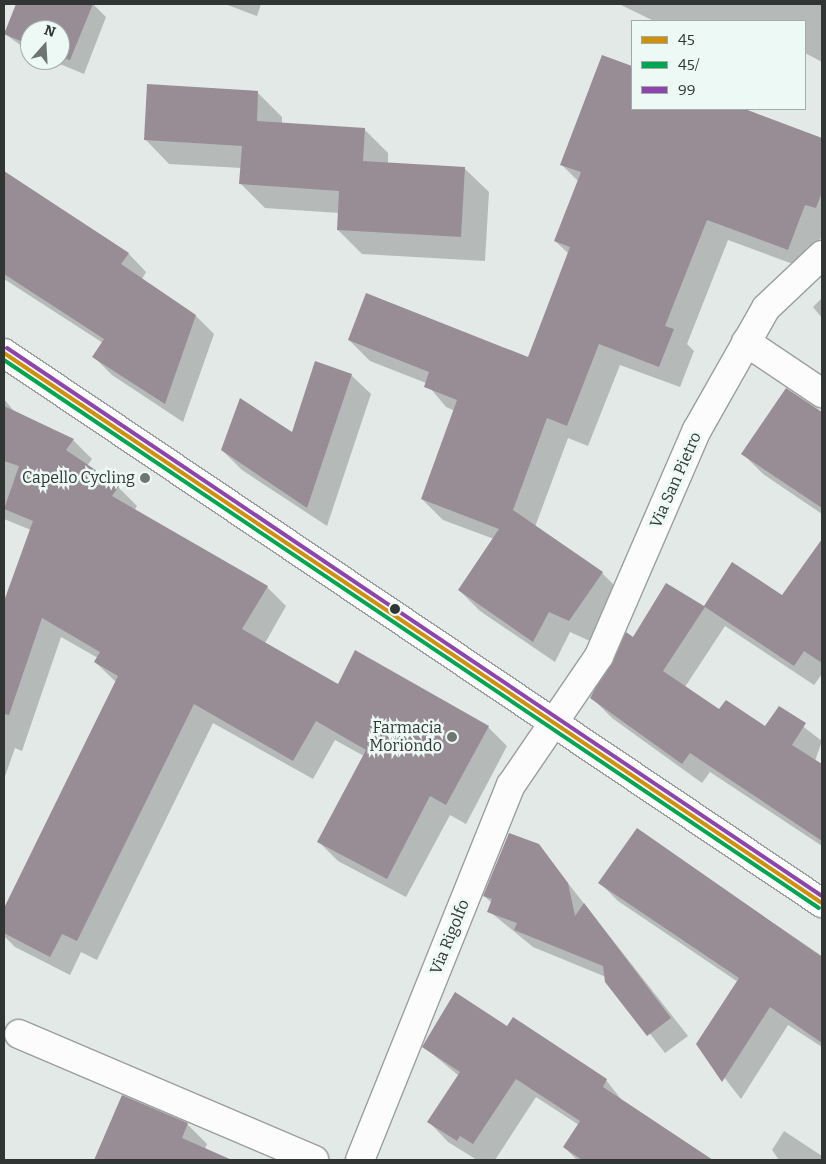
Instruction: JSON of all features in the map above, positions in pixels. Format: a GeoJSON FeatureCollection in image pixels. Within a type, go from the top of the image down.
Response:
{"type":"FeatureCollection","features":[{"type":"Feature","properties":{"kind":"street","name":"Via San Pietro"},"geometry":{"type":"LineString","coordinates":[[552,719],[599,656],[697,430],[746,342],[766,308],[822,255]]}},
{"type":"Feature","properties":{"kind":"street"},"geometry":{"type":"LineString","coordinates":[[746,342],[822,393]]}},
{"type":"Feature","properties":{"kind":"street"},"geometry":{"type":"LineString","coordinates":[[4,353],[552,719],[822,903]]}},
{"type":"Feature","properties":{"kind":"street","name":"Via Rigolfo"},"geometry":{"type":"LineString","coordinates":[[360,1160],[511,785],[552,719]]}},
{"type":"Feature","properties":{"kind":"street"},"geometry":{"type":"LineString","coordinates":[[19,1034],[314,1160]]}},
{"type":"Feature","properties":{"kind":"building"},"geometry":{"type":"Polygon","coordinates":[[[16,4],[93,4],[70,60],[70,20],[20,20],[20,41],[4,34],[16,4]]]}},
{"type":"Feature","properties":{"kind":"building"},"geometry":{"type":"Polygon","coordinates":[[[602,55],[631,66],[631,110],[748,110],[822,138],[822,192],[816,208],[805,205],[788,250],[707,220],[665,326],[674,329],[659,367],[599,344],[567,426],[547,418],[513,510],[603,572],[569,621],[549,612],[533,642],[458,590],[499,529],[421,499],[457,400],[424,387],[429,372],[348,340],[366,293],[528,357],[570,247],[554,241],[581,172],[560,165],[602,55]]]}},
{"type":"Feature","properties":{"kind":"building"},"geometry":{"type":"Polygon","coordinates":[[[147,84],[258,91],[257,121],[365,128],[363,161],[465,167],[461,237],[337,230],[339,191],[239,184],[242,146],[144,140],[147,84]]]}},
{"type":"Feature","properties":{"kind":"building"},"geometry":{"type":"Polygon","coordinates":[[[4,171],[129,253],[121,264],[196,315],[165,404],[92,357],[104,339],[4,274],[4,171]]]}},
{"type":"Feature","properties":{"kind":"building"},"geometry":{"type":"Polygon","coordinates":[[[315,361],[352,374],[307,508],[221,450],[240,398],[292,432],[315,361]]]}},
{"type":"Feature","properties":{"kind":"building"},"geometry":{"type":"Polygon","coordinates":[[[786,388],[822,412],[822,508],[741,454],[786,388]]]}},
{"type":"Feature","properties":{"kind":"building"},"geometry":{"type":"Polygon","coordinates":[[[4,406],[74,439],[66,450],[119,486],[112,496],[268,586],[242,629],[338,684],[355,650],[489,726],[446,805],[430,796],[387,879],[317,842],[366,750],[316,721],[293,761],[194,704],[77,941],[62,934],[50,957],[4,933],[4,908],[118,676],[94,662],[100,652],[42,618],[9,715],[4,714],[4,601],[33,521],[4,509],[19,466],[4,461],[4,406]]]}},
{"type":"Feature","properties":{"kind":"building"},"geometry":{"type":"Polygon","coordinates":[[[822,539],[822,663],[804,651],[794,666],[705,607],[663,671],[719,709],[726,700],[765,726],[779,706],[806,723],[792,745],[822,764],[822,841],[690,753],[682,764],[590,698],[626,632],[633,637],[666,583],[704,606],[732,562],[782,595],[822,539]]]}},
{"type":"Feature","properties":{"kind":"building"},"geometry":{"type":"Polygon","coordinates":[[[637,828],[822,957],[822,1043],[770,1007],[722,1082],[696,1044],[739,978],[598,883],[637,828]]]}},
{"type":"Feature","properties":{"kind":"building"},"geometry":{"type":"Polygon","coordinates":[[[509,833],[539,844],[568,883],[575,916],[584,903],[671,1018],[647,1036],[605,982],[603,966],[514,930],[517,923],[487,912],[492,899],[483,896],[509,833]]]}},
{"type":"Feature","properties":{"kind":"building"},"geometry":{"type":"Polygon","coordinates":[[[455,992],[507,1026],[513,1017],[607,1079],[603,1087],[713,1160],[582,1160],[563,1147],[580,1121],[516,1079],[473,1144],[460,1136],[457,1141],[427,1122],[460,1072],[422,1047],[455,992]]]}},
{"type":"Feature","properties":{"kind":"building"},"geometry":{"type":"Polygon","coordinates":[[[122,1095],[188,1123],[182,1138],[232,1160],[94,1160],[122,1095]]]}},
{"type":"Feature","properties":{"kind":"transit line","name":"99"},"geometry":{"type":"LineString","coordinates":[[7,348],[822,896]]}},
{"type":"Feature","properties":{"kind":"transit line","name":"45"},"geometry":{"type":"LineString","coordinates":[[4,353],[822,903]]}},
{"type":"Feature","properties":{"kind":"transit line","name":"45/"},"geometry":{"type":"LineString","coordinates":[[4,360],[819,908]]}},
{"type":"Feature","properties":{"kind":"place","name":"Capello Cycling"},"geometry":{"type":"Point","coordinates":[145,478]}},
{"type":"Feature","properties":{"kind":"place","name":"Farmacia Moriondo"},"geometry":{"type":"Point","coordinates":[452,737]}}]}
